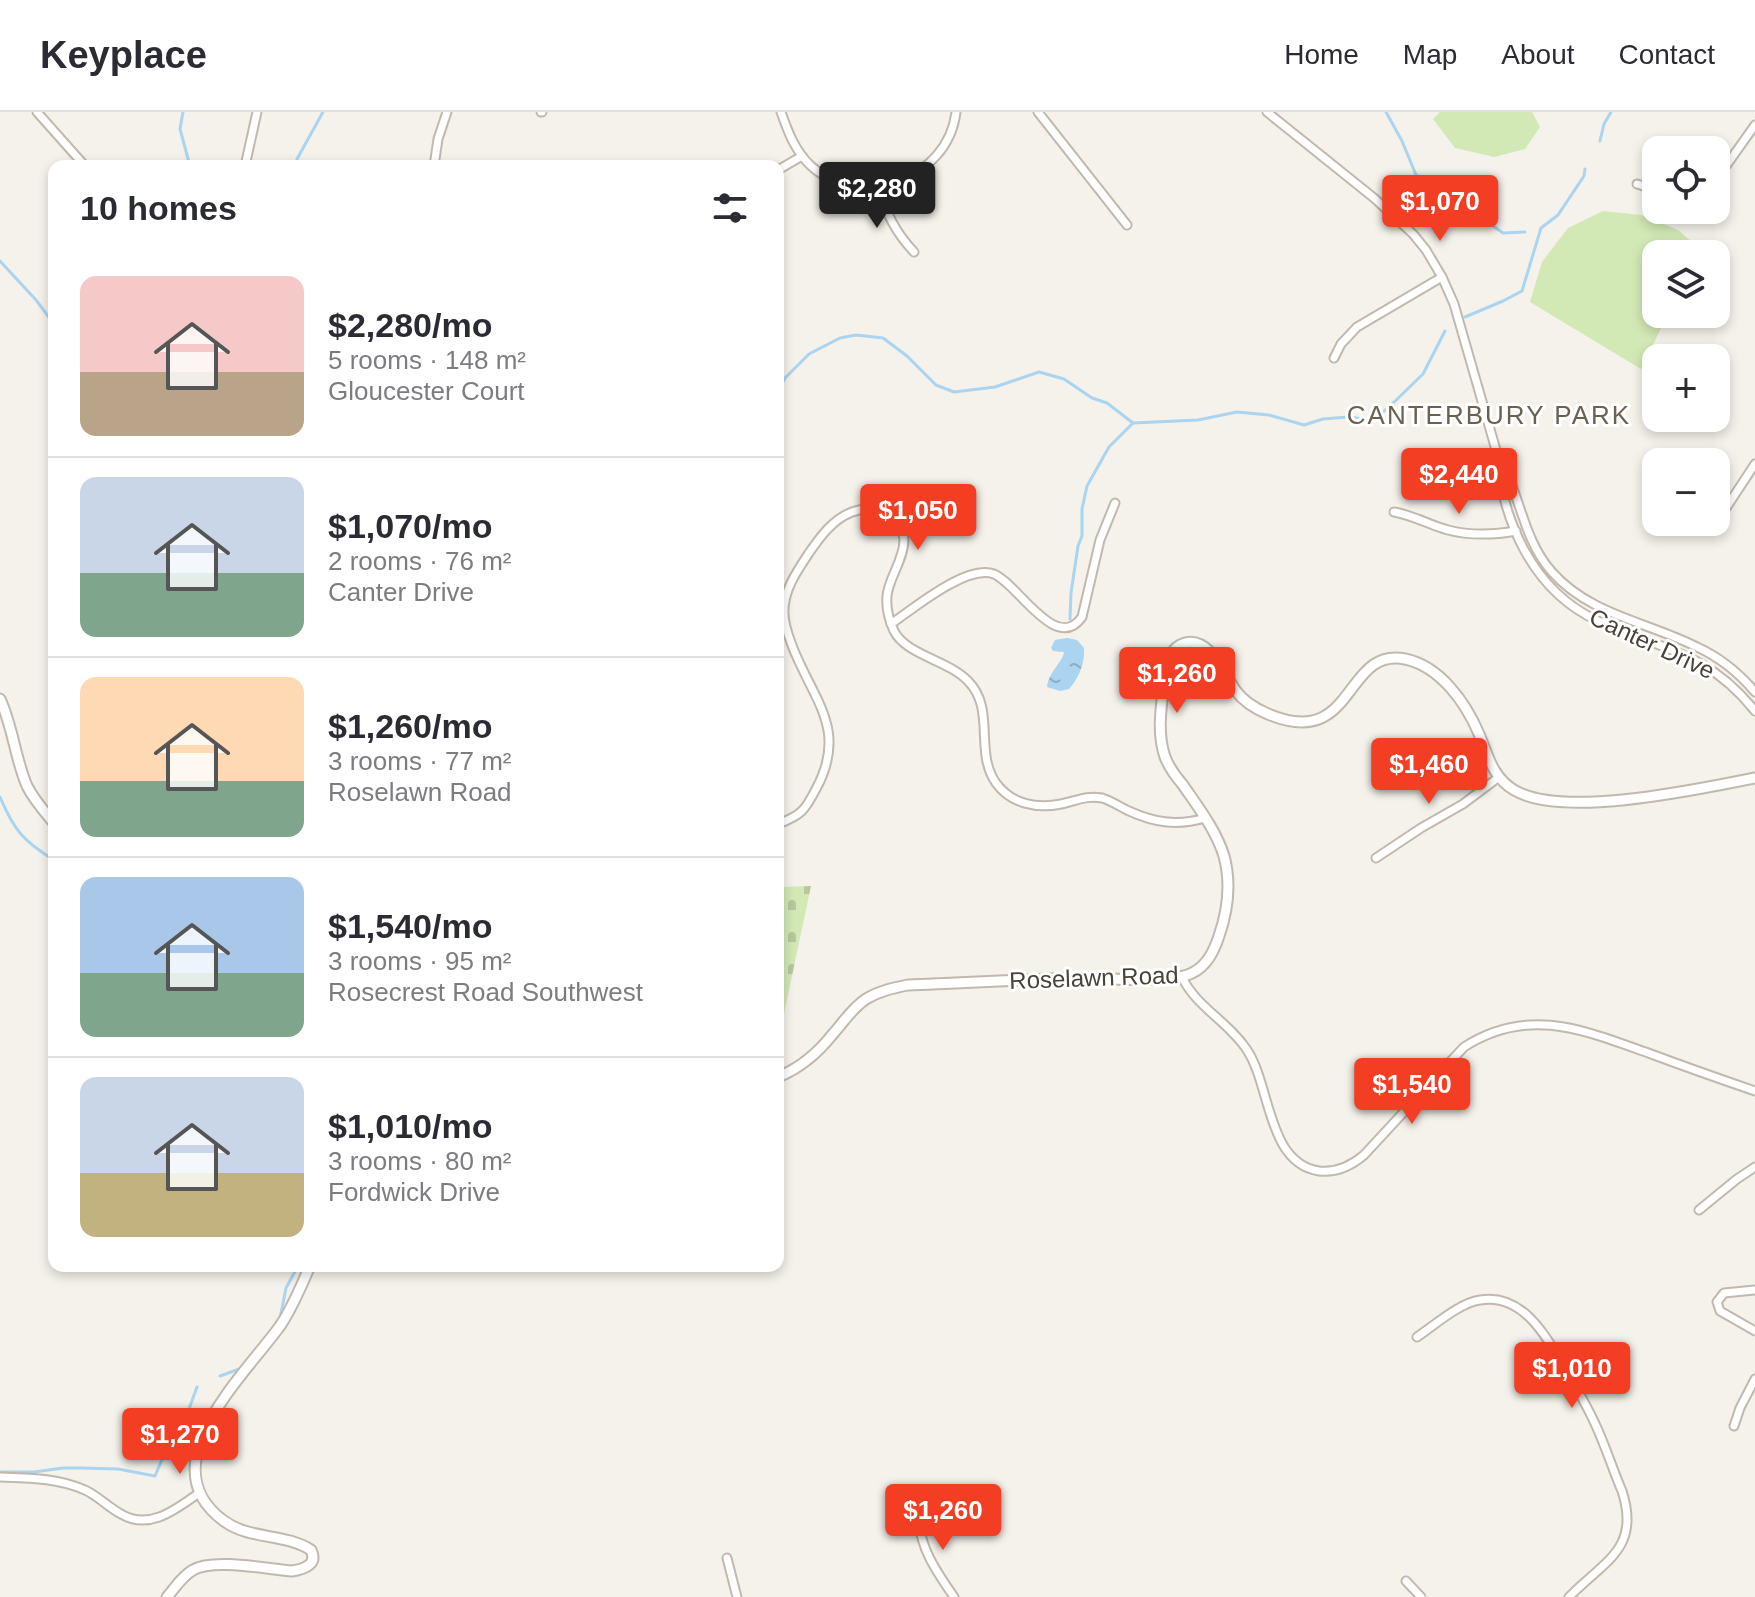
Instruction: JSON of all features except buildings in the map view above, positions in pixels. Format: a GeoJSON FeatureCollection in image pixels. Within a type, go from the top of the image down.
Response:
{"type":"FeatureCollection","features":[{"type":"Feature","properties":{"kind":"street"},"geometry":{"type":"LineString","coordinates":[[37,112],[80,160]]}},
{"type":"Feature","properties":{"kind":"street"},"geometry":{"type":"LineString","coordinates":[[246,160],[257,112]]}},
{"type":"Feature","properties":{"kind":"street"},"geometry":{"type":"LineString","coordinates":[[435,160],[447,112]]}},
{"type":"Feature","properties":{"kind":"street"},"geometry":{"type":"LineString","coordinates":[[781,112],[791,138],[812,167],[835,181],[861,188],[903,181],[919,172],[932,161],[948,139],[956,112]]}},
{"type":"Feature","properties":{"kind":"street"},"geometry":{"type":"LineString","coordinates":[[1038,112],[1127,225]]}},
{"type":"Feature","properties":{"kind":"street","name":"Canter Drive"},"geometry":{"type":"LineString","coordinates":[[1267,112],[1394,215],[1426,250],[1442,277],[1459,320],[1496,450],[1500,478],[1515,531],[1546,583],[1569,603],[1598,621],[1685,654],[1703,664],[1733,686],[1755,711]]}},
{"type":"Feature","properties":{"kind":"street"},"geometry":{"type":"LineString","coordinates":[[1730,160],[1755,125]]}},
{"type":"Feature","properties":{"kind":"street"},"geometry":{"type":"LineString","coordinates":[[784,166],[802,156]]}},
{"type":"Feature","properties":{"kind":"street"},"geometry":{"type":"LineString","coordinates":[[1637,184],[1642,186]]}},
{"type":"Feature","properties":{"kind":"street"},"geometry":{"type":"LineString","coordinates":[[879,187],[893,226],[914,252]]}},
{"type":"Feature","properties":{"kind":"street"},"geometry":{"type":"LineString","coordinates":[[1334,358],[1341,344],[1357,327],[1442,277]]}},
{"type":"Feature","properties":{"kind":"street","name":"Canter Drive"},"geometry":{"type":"LineString","coordinates":[[1496,450],[1512,485],[1526,529],[1551,571],[1579,597],[1593,605],[1699,647],[1738,673],[1755,692]]}},
{"type":"Feature","properties":{"kind":"street"},"geometry":{"type":"LineString","coordinates":[[1730,502],[1754,467]]}},
{"type":"Feature","properties":{"kind":"street"},"geometry":{"type":"LineString","coordinates":[[891,624],[947,586],[968,575],[982,572],[1000,578],[1045,620],[1062,628],[1071,627],[1082,617],[1100,540],[1115,503]]}},
{"type":"Feature","properties":{"kind":"street"},"geometry":{"type":"LineString","coordinates":[[784,821],[809,805],[825,770],[831,747],[827,722],[788,636],[784,621],[785,599],[789,586],[833,523],[860,510],[880,510],[893,519],[902,534],[903,554],[886,599],[891,624],[902,642],[959,672],[977,691],[984,714],[987,764],[997,784],[1014,799],[1038,806],[1088,797],[1105,799],[1138,815],[1169,823],[1205,818]]}},
{"type":"Feature","properties":{"kind":"street"},"geometry":{"type":"LineString","coordinates":[[1394,512],[1465,534],[1497,534],[1526,529]]}},
{"type":"Feature","properties":{"kind":"street","name":"Roselawn Road"},"geometry":{"type":"LineString","coordinates":[[784,1074],[818,1051],[866,999],[893,988],[1070,978],[1166,979],[1182,977],[1199,969],[1212,953],[1222,929],[1228,885],[1223,853],[1205,818],[1167,761],[1160,731],[1168,659],[1183,643],[1197,643],[1209,651],[1235,690],[1252,706],[1300,723],[1318,721],[1326,716],[1375,664],[1393,658],[1410,660],[1434,673],[1459,699],[1499,777]]}},
{"type":"Feature","properties":{"kind":"street"},"geometry":{"type":"LineString","coordinates":[[0,699],[26,783],[48,816]]}},
{"type":"Feature","properties":{"kind":"street"},"geometry":{"type":"LineString","coordinates":[[1376,858],[1463,804],[1499,777],[1524,795],[1555,801],[1636,799],[1755,778]]}},
{"type":"Feature","properties":{"kind":"street"},"geometry":{"type":"LineString","coordinates":[[1182,977],[1192,995],[1231,1030],[1251,1056],[1284,1148],[1300,1164],[1316,1170],[1335,1170],[1355,1163],[1464,1047],[1480,1037],[1509,1027],[1559,1026],[1590,1033],[1755,1091]]}},
{"type":"Feature","properties":{"kind":"street"},"geometry":{"type":"LineString","coordinates":[[1699,1210],[1755,1167]]}},
{"type":"Feature","properties":{"kind":"street"},"geometry":{"type":"LineString","coordinates":[[167,1597],[186,1575],[202,1566],[216,1564],[292,1571],[311,1564],[311,1550],[298,1542],[235,1528],[209,1508],[199,1493],[196,1470],[201,1437],[208,1422],[282,1323],[307,1272]]}},
{"type":"Feature","properties":{"kind":"street"},"geometry":{"type":"LineString","coordinates":[[1755,1290],[1724,1293],[1717,1302],[1723,1313],[1755,1331]]}},
{"type":"Feature","properties":{"kind":"street"},"geometry":{"type":"LineString","coordinates":[[1417,1337],[1465,1304],[1483,1299],[1503,1301],[1527,1314],[1544,1332],[1584,1400],[1622,1491],[1628,1523],[1621,1546],[1614,1556],[1569,1597]]}},
{"type":"Feature","properties":{"kind":"street"},"geometry":{"type":"LineString","coordinates":[[1734,1426],[1755,1379]]}},
{"type":"Feature","properties":{"kind":"street"},"geometry":{"type":"LineString","coordinates":[[0,1477],[35,1478],[69,1484],[94,1495],[118,1513],[138,1520],[166,1516],[199,1493]]}},
{"type":"Feature","properties":{"kind":"street"},"geometry":{"type":"LineString","coordinates":[[917,1511],[926,1553],[954,1597]]}},
{"type":"Feature","properties":{"kind":"street"},"geometry":{"type":"LineString","coordinates":[[727,1558],[737,1597]]}},
{"type":"Feature","properties":{"kind":"street"},"geometry":{"type":"LineString","coordinates":[[1406,1581],[1421,1597]]}},
{"type":"Feature","properties":{"kind":"green space"},"geometry":{"type":"Polygon","coordinates":[[[1440,112],[1532,112],[1540,127],[1525,149],[1494,157],[1455,148],[1433,119],[1440,112]]]}},
{"type":"Feature","properties":{"kind":"green space"},"geometry":{"type":"Polygon","coordinates":[[[1603,211],[1641,215],[1642,224],[1663,224],[1678,230],[1690,240],[1642,240],[1642,328],[1661,328],[1653,344],[1642,344],[1641,369],[1530,302],[1542,262],[1568,228],[1603,211]]]}},
{"type":"Feature","properties":{"kind":"green space"},"geometry":{"type":"Polygon","coordinates":[[[811,886],[784,1014],[784,887],[811,886]]]}},
{"type":"Feature","properties":{"kind":"water"},"geometry":{"type":"Polygon","coordinates":[[[1055,640],[1077,640],[1084,648],[1083,659],[1073,685],[1060,691],[1047,687],[1064,652],[1051,648],[1055,640]]]}},
{"type":"Feature","properties":{"kind":"waterway"},"geometry":{"type":"LineString","coordinates":[[183,112],[180,129],[188,160]]}},
{"type":"Feature","properties":{"kind":"waterway"},"geometry":{"type":"LineString","coordinates":[[297,160],[323,112]]}},
{"type":"Feature","properties":{"kind":"waterway"},"geometry":{"type":"LineString","coordinates":[[1386,112],[1416,175],[1503,233],[1525,232]]}},
{"type":"Feature","properties":{"kind":"waterway"},"geometry":{"type":"LineString","coordinates":[[1600,141],[1611,112]]}},
{"type":"Feature","properties":{"kind":"waterway"},"geometry":{"type":"LineString","coordinates":[[1465,317],[1522,291],[1541,228],[1558,215],[1584,176],[1585,169]]}},
{"type":"Feature","properties":{"kind":"waterway"},"geometry":{"type":"LineString","coordinates":[[0,261],[48,316]]}},
{"type":"Feature","properties":{"kind":"waterway"},"geometry":{"type":"LineString","coordinates":[[784,380],[809,354],[840,338],[856,335],[883,338],[907,356],[936,385],[954,392],[995,387],[1039,372],[1064,379],[1092,398],[1107,403],[1133,423],[1198,420],[1237,412],[1269,415],[1304,425],[1323,419],[1348,417],[1372,420],[1423,374],[1445,331]]}},
{"type":"Feature","properties":{"kind":"waterway"},"geometry":{"type":"LineString","coordinates":[[1070,619],[1087,486],[1109,447],[1133,423]]}},
{"type":"Feature","properties":{"kind":"waterway"},"geometry":{"type":"LineString","coordinates":[[0,797],[21,834],[48,856]]}},
{"type":"Feature","properties":{"kind":"waterway"},"geometry":{"type":"LineString","coordinates":[[280,1318],[286,1288],[295,1272]]}},
{"type":"Feature","properties":{"kind":"waterway"},"geometry":{"type":"LineString","coordinates":[[220,1376],[242,1368]]}},
{"type":"Feature","properties":{"kind":"waterway"},"geometry":{"type":"LineString","coordinates":[[0,1472],[82,1468],[118,1469],[155,1476],[185,1420],[197,1387]]}},
{"type":"Feature","properties":{"kind":"district","name":"CANTERBURY PARK"},"geometry":{"type":"Point","coordinates":[1489,415]}}]}
